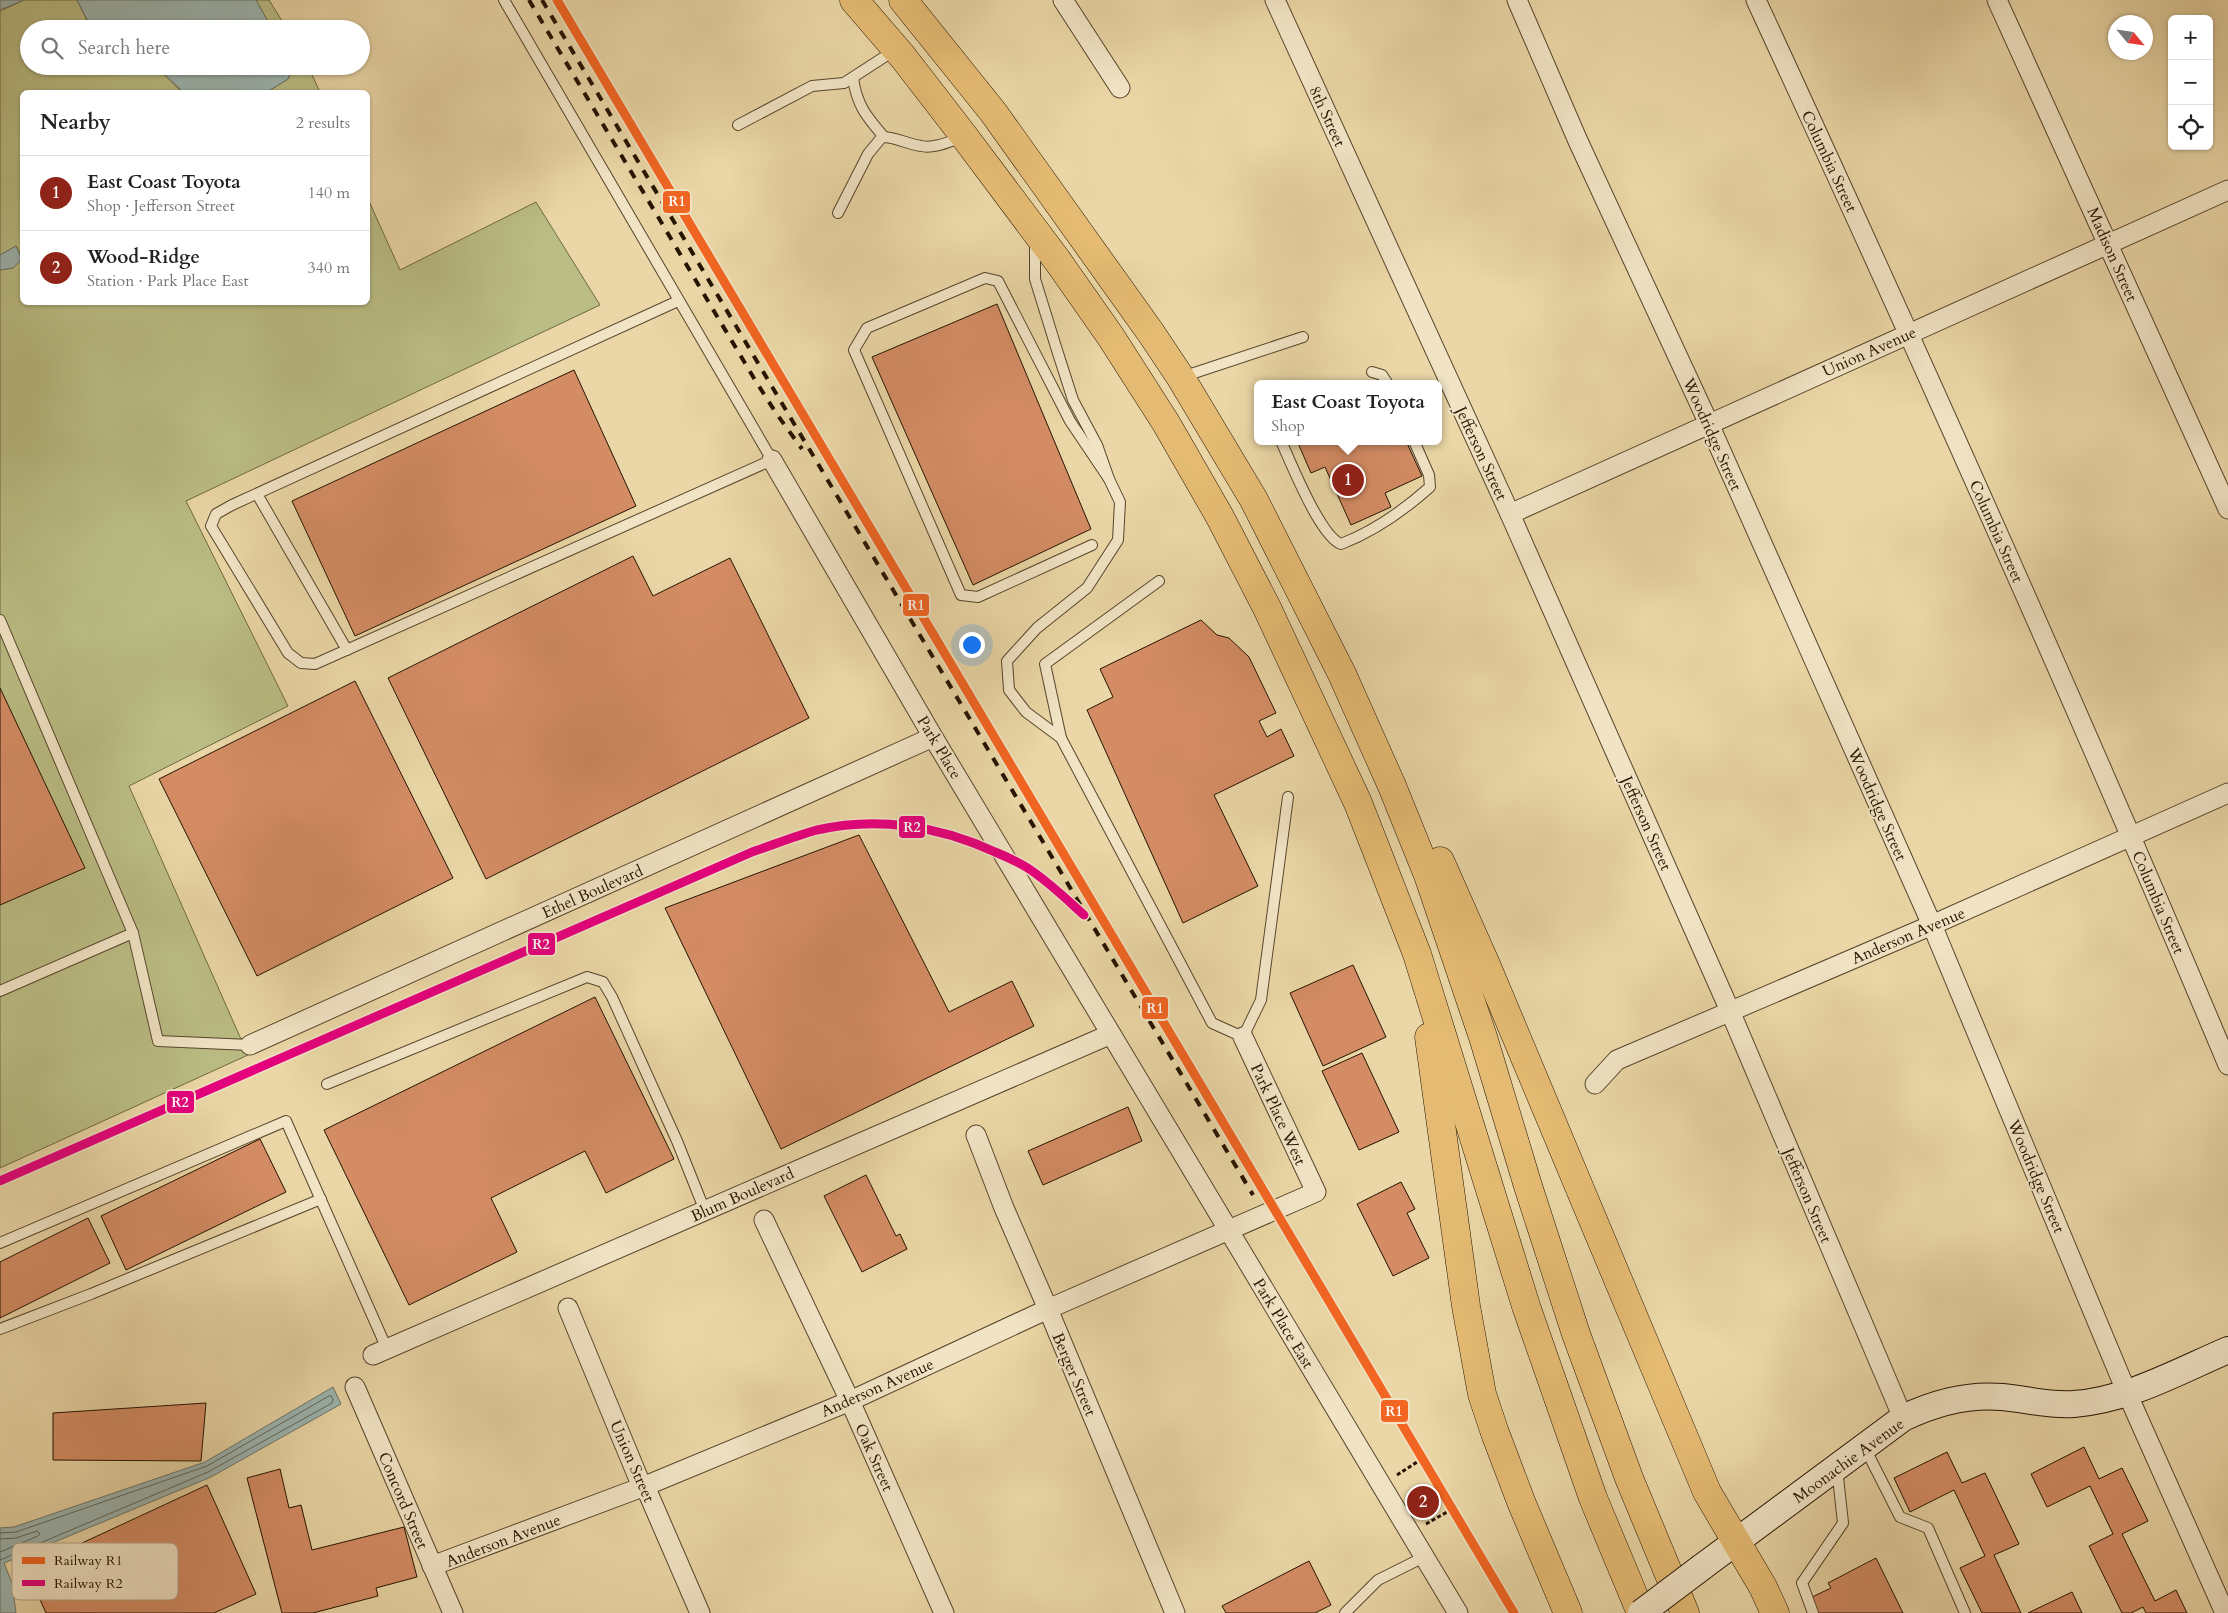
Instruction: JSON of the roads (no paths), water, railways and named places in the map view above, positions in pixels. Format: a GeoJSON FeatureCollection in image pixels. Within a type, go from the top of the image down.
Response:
{"type":"FeatureCollection","features":[{"type":"Feature","properties":{"kind":"highway"},"geometry":{"type":"LineString","coordinates":[[854,0],[964,136],[1111,337],[1166,423],[1220,517],[1267,608],[1358,803],[1417,954],[1526,1306],[1592,1498],[1641,1613]]}},
{"type":"Feature","properties":{"kind":"highway"},"geometry":{"type":"LineString","coordinates":[[903,0],[992,112],[1181,378],[1254,500],[1438,857],[1487,967],[1707,1492],[1764,1587],[1775,1613]]}},
{"type":"Feature","properties":{"kind":"highway"},"geometry":{"type":"LineString","coordinates":[[1342,674],[1392,786],[1428,875],[1483,1037],[1528,1186],[1576,1334],[1629,1478],[1685,1613]]}},
{"type":"Feature","properties":{"kind":"highway"},"geometry":{"type":"LineString","coordinates":[[1417,954],[1468,1316],[1482,1394],[1494,1433],[1568,1613]]}},
{"type":"Feature","properties":{"kind":"main road","name":"Moonachie Avenue"},"geometry":{"type":"LineString","coordinates":[[1641,1613],[1903,1418],[1945,1402],[1975,1397],[2003,1397],[2051,1405],[2076,1404],[2127,1393],[2228,1350]]}},
{"type":"Feature","properties":{"kind":"street"},"geometry":{"type":"LineString","coordinates":[[1063,0],[1120,88]]}},
{"type":"Feature","properties":{"kind":"street","name":"8th Street"},"geometry":{"type":"LineString","coordinates":[[1276,0],[1382,231]]}},
{"type":"Feature","properties":{"kind":"street","name":"Woodridge Street"},"geometry":{"type":"LineString","coordinates":[[1517,0],[1582,150],[1708,424],[1932,926],[2127,1393],[2225,1613]]}},
{"type":"Feature","properties":{"kind":"street","name":"Columbia Street"},"geometry":{"type":"LineString","coordinates":[[1756,0],[1909,333],[2131,836],[2228,1065]]}},
{"type":"Feature","properties":{"kind":"street","name":"Madison Street"},"geometry":{"type":"LineString","coordinates":[[1997,0],[2228,509]]}},
{"type":"Feature","properties":{"kind":"street","name":"Union Avenue"},"geometry":{"type":"LineString","coordinates":[[1510,514],[2228,190]]}},
{"type":"Feature","properties":{"kind":"street","name":"Jefferson Street"},"geometry":{"type":"LineString","coordinates":[[1382,231],[1510,514],[1730,1011],[1903,1418]]}},
{"type":"Feature","properties":{"kind":"street","name":"Park Place"},"geometry":{"type":"LineString","coordinates":[[772,460],[933,737],[1111,1034]]}},
{"type":"Feature","properties":{"kind":"street","name":"Ethel Boulevard"},"geometry":{"type":"LineString","coordinates":[[250,1045],[933,737]]}},
{"type":"Feature","properties":{"kind":"street","name":"Anderson Avenue"},"geometry":{"type":"LineString","coordinates":[[1595,1084],[1617,1060],[1932,926],[2228,793]]}},
{"type":"Feature","properties":{"kind":"street","name":"Blum Boulevard"},"geometry":{"type":"LineString","coordinates":[[380,1352],[1111,1034]]}},
{"type":"Feature","properties":{"kind":"street","name":"Park Place East"},"geometry":{"type":"LineString","coordinates":[[1111,1034],[1458,1613]]}},
{"type":"Feature","properties":{"kind":"street","name":"Park Place West"},"geometry":{"type":"LineString","coordinates":[[1243,1037],[1316,1192]]}},
{"type":"Feature","properties":{"kind":"street","name":"Berger Street"},"geometry":{"type":"LineString","coordinates":[[976,1135],[1004,1208],[1175,1613]]}},
{"type":"Feature","properties":{"kind":"street","name":"Anderson Avenue"},"geometry":{"type":"LineString","coordinates":[[432,1566],[645,1486],[850,1401],[1048,1309],[1316,1192]]}},
{"type":"Feature","properties":{"kind":"street","name":"Oak Street"},"geometry":{"type":"LineString","coordinates":[[764,1220],[850,1401],[944,1613]]}},
{"type":"Feature","properties":{"kind":"street","name":"Union Street"},"geometry":{"type":"LineString","coordinates":[[568,1308],[640,1482],[645,1486],[700,1613]]}},
{"type":"Feature","properties":{"kind":"street","name":"Concord Street"},"geometry":{"type":"LineString","coordinates":[[355,1387],[453,1613]]}},
{"type":"Feature","properties":{"kind":"lane"},"geometry":{"type":"LineString","coordinates":[[504,0],[772,460],[314,664],[301,663],[288,653],[211,526],[216,514],[678,301]]}},
{"type":"Feature","properties":{"kind":"lane"},"geometry":{"type":"LineString","coordinates":[[738,125],[812,86],[844,82],[853,78],[896,50]]}},
{"type":"Feature","properties":{"kind":"lane"},"geometry":{"type":"LineString","coordinates":[[853,78],[855,96],[861,108],[884,137]]}},
{"type":"Feature","properties":{"kind":"lane"},"geometry":{"type":"LineString","coordinates":[[838,213],[868,154],[876,142],[884,137],[892,137],[921,146],[934,146],[964,136]]}},
{"type":"Feature","properties":{"kind":"lane"},"geometry":{"type":"LineString","coordinates":[[1035,231],[1035,278],[1073,400],[1096,445],[1120,502],[1118,540],[1087,588],[1037,628],[1006,661],[1009,690],[1026,712],[1061,738]]}},
{"type":"Feature","properties":{"kind":"lane"},"geometry":{"type":"LineString","coordinates":[[1092,545],[978,597],[961,595],[854,350],[868,328],[985,278],[998,282],[1070,422],[1109,479]]}},
{"type":"Feature","properties":{"kind":"lane"},"geometry":{"type":"LineString","coordinates":[[1181,378],[1303,337]]}},
{"type":"Feature","properties":{"kind":"lane"},"geometry":{"type":"LineString","coordinates":[[1372,372],[1382,375],[1385,380]]}},
{"type":"Feature","properties":{"kind":"lane"},"geometry":{"type":"LineString","coordinates":[[1283,445],[1318,518],[1335,542],[1341,544],[1359,537],[1399,514],[1430,487],[1429,475],[1416,445]]}},
{"type":"Feature","properties":{"kind":"lane"},"geometry":{"type":"LineString","coordinates":[[257,494],[347,650]]}},
{"type":"Feature","properties":{"kind":"lane"},"geometry":{"type":"LineString","coordinates":[[1158,581],[1045,664],[1061,738],[1212,1023],[1243,1037],[1261,1000],[1288,797]]}},
{"type":"Feature","properties":{"kind":"lane"},"geometry":{"type":"LineString","coordinates":[[0,620],[133,933],[158,1041],[250,1045]]}},
{"type":"Feature","properties":{"kind":"lane"},"geometry":{"type":"LineString","coordinates":[[0,991],[133,933]]}},
{"type":"Feature","properties":{"kind":"lane"},"geometry":{"type":"LineString","coordinates":[[327,1084],[587,977],[603,982],[612,997],[677,1140],[705,1211]]}},
{"type":"Feature","properties":{"kind":"lane"},"geometry":{"type":"LineString","coordinates":[[0,1242],[286,1121],[321,1199],[380,1352]]}},
{"type":"Feature","properties":{"kind":"lane"},"geometry":{"type":"LineString","coordinates":[[0,1329],[91,1294],[321,1199]]}},
{"type":"Feature","properties":{"kind":"lane"},"geometry":{"type":"LineString","coordinates":[[1864,1447],[1900,1517],[1928,1528],[1965,1613]]}},
{"type":"Feature","properties":{"kind":"lane"},"geometry":{"type":"LineString","coordinates":[[1814,1613],[1802,1583],[1843,1523],[1837,1467]]}},
{"type":"Feature","properties":{"kind":"lane"},"geometry":{"type":"LineString","coordinates":[[1345,1613],[1378,1580],[1424,1557]]}},
{"type":"Feature","properties":{"kind":"water"},"geometry":{"type":"Polygon","coordinates":[[[0,0],[24,0],[0,10],[0,0]]]}},
{"type":"Feature","properties":{"kind":"water"},"geometry":{"type":"Polygon","coordinates":[[[77,0],[256,0],[267,20],[87,20],[77,0]]]}},
{"type":"Feature","properties":{"kind":"water"},"geometry":{"type":"Polygon","coordinates":[[[165,75],[290,75],[288,79],[270,90],[181,90],[165,75]]]}},
{"type":"Feature","properties":{"kind":"water"},"geometry":{"type":"Polygon","coordinates":[[[16,246],[20,255],[20,261],[13,268],[0,270],[0,255],[16,246]]]}},
{"type":"Feature","properties":{"kind":"water"},"geometry":{"type":"Polygon","coordinates":[[[333,1387],[341,1404],[211,1477],[52,1543],[12,1543],[12,1560],[4,1563],[12,1583],[12,1600],[14,1600],[16,1613],[0,1613],[0,1528],[14,1527],[205,1462],[333,1387]]]}},
{"type":"Feature","properties":{"kind":"railway"},"geometry":{"type":"LineString","coordinates":[[529,0],[755,380],[802,449]]}},
{"type":"Feature","properties":{"kind":"railway"},"geometry":{"type":"LineString","coordinates":[[542,0],[1253,1195]]}},
{"type":"Feature","properties":{"kind":"railway"},"geometry":{"type":"LineString","coordinates":[[0,1181],[752,852],[817,831],[843,826],[870,824],[924,828],[951,834],[1001,853],[1025,866],[1047,882],[1080,912]]}},
{"type":"Feature","properties":{"kind":"rail line","name":"R1"},"geometry":{"type":"LineString","coordinates":[[557,0],[1514,1613]]}},
{"type":"Feature","properties":{"kind":"rail line","name":"R2"},"geometry":{"type":"LineString","coordinates":[[0,1181],[752,852],[817,830],[862,824],[885,824],[930,830],[974,843],[1034,872],[1084,915]]}},
{"type":"Feature","properties":{"kind":"place","name":"East Coast Toyota"},"geometry":{"type":"Point","coordinates":[1348,480]}},
{"type":"Feature","properties":{"kind":"place","name":"Wood-Ridge"},"geometry":{"type":"Point","coordinates":[1423,1502]}}]}
